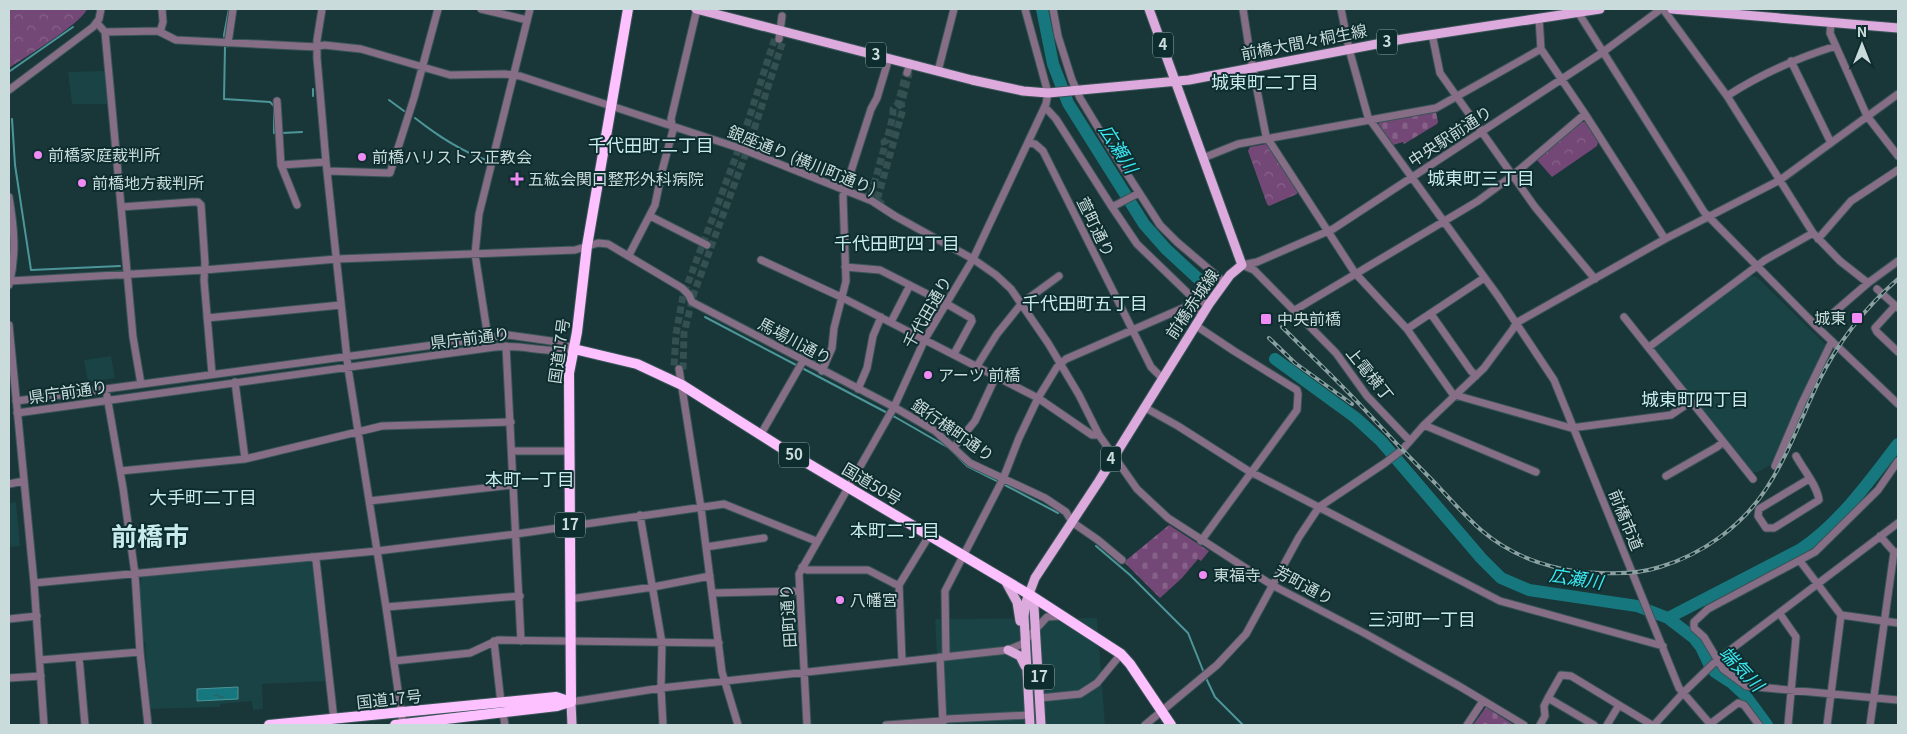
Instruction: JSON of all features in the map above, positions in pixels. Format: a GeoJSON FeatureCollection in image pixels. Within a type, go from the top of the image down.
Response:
{"type":"FeatureCollection","features":[{"type":"Feature","properties":{"kind":"highway","name":"国道17号"},"geometry":{"type":"LineString","coordinates":[[269,725],[401,713],[557,706],[571,702],[569,642],[569,373],[574,349],[587,246],[628,9]]}},
{"type":"Feature","properties":{"kind":"highway","name":"国道50号"},"geometry":{"type":"LineString","coordinates":[[574,349],[637,364],[682,385],[848,488],[1006,582],[1030,594],[1121,654],[1130,664],[1171,725]]}},
{"type":"Feature","properties":{"kind":"highway","name":"国道17号"},"geometry":{"type":"LineString","coordinates":[[401,725],[502,708]]}},
{"type":"Feature","properties":{"kind":"main road","name":"3"},"geometry":{"type":"LineString","coordinates":[[696,9],[1012,88],[1048,93],[1074,91]]}},
{"type":"Feature","properties":{"kind":"main road","name":"前橋赤城線"},"geometry":{"type":"LineString","coordinates":[[1030,594],[1035,578],[1202,314],[1224,282],[1242,265],[1149,9]]}},
{"type":"Feature","properties":{"kind":"main road","name":"前橋大間々桐生線"},"geometry":{"type":"LineString","coordinates":[[1074,91],[1189,80],[1349,48],[1539,18],[1577,10],[1600,9]]}},
{"type":"Feature","properties":{"kind":"main road"},"geometry":{"type":"LineString","coordinates":[[1672,9],[1898,28]]}},
{"type":"Feature","properties":{"kind":"main road"},"geometry":{"type":"LineString","coordinates":[[1006,582],[1017,602],[1026,644],[1037,652]]}},
{"type":"Feature","properties":{"kind":"main road","name":"17"},"geometry":{"type":"LineString","coordinates":[[1030,594],[1034,607],[1041,725]]}},
{"type":"Feature","properties":{"kind":"main road","name":"17"},"geometry":{"type":"LineString","coordinates":[[1030,594],[1026,602],[1024,616],[1030,725]]}},
{"type":"Feature","properties":{"kind":"main road"},"geometry":{"type":"LineString","coordinates":[[1010,649],[1026,644]]}},
{"type":"Feature","properties":{"kind":"main road"},"geometry":{"type":"LineString","coordinates":[[1010,649],[1022,659],[1028,674]]}},
{"type":"Feature","properties":{"kind":"main road"},"geometry":{"type":"LineString","coordinates":[[571,702],[572,725]]}},
{"type":"Feature","properties":{"kind":"street"},"geometry":{"type":"LineString","coordinates":[[9,90],[97,23],[101,9]]}},
{"type":"Feature","properties":{"kind":"street"},"geometry":{"type":"LineString","coordinates":[[105,32],[160,32],[163,22],[162,9]]}},
{"type":"Feature","properties":{"kind":"street"},"geometry":{"type":"LineString","coordinates":[[228,43],[233,9]]}},
{"type":"Feature","properties":{"kind":"street"},"geometry":{"type":"LineString","coordinates":[[322,9],[316,47],[341,305],[348,368],[394,661],[401,725]]}},
{"type":"Feature","properties":{"kind":"street"},"geometry":{"type":"LineString","coordinates":[[328,171],[390,173],[423,67],[438,9]]}},
{"type":"Feature","properties":{"kind":"street"},"geometry":{"type":"LineString","coordinates":[[481,9],[527,20]]}},
{"type":"Feature","properties":{"kind":"street"},"geometry":{"type":"LineString","coordinates":[[488,338],[475,254],[479,214],[530,9]]}},
{"type":"Feature","properties":{"kind":"street"},"geometry":{"type":"LineString","coordinates":[[629,255],[655,205],[671,138],[671,119],[696,9]]}},
{"type":"Feature","properties":{"kind":"street"},"geometry":{"type":"LineString","coordinates":[[938,71],[954,9]]}},
{"type":"Feature","properties":{"kind":"street"},"geometry":{"type":"LineString","coordinates":[[1025,9],[1048,93]]}},
{"type":"Feature","properties":{"kind":"street"},"geometry":{"type":"LineString","coordinates":[[1053,9],[1058,36],[1074,91],[1139,193],[1168,234],[1224,282]]}},
{"type":"Feature","properties":{"kind":"street"},"geometry":{"type":"LineString","coordinates":[[1243,9],[1265,134],[1355,274],[1407,329],[1455,395],[1574,428],[1671,415],[1690,402]]}},
{"type":"Feature","properties":{"kind":"street","name":"前橋市道"},"geometry":{"type":"LineString","coordinates":[[1342,9],[1349,48],[1367,114],[1516,323],[1554,380],[1679,688],[1710,724]]}},
{"type":"Feature","properties":{"kind":"street"},"geometry":{"type":"LineString","coordinates":[[1662,9],[1727,96],[1815,236],[1868,283]]}},
{"type":"Feature","properties":{"kind":"street","name":"中央駅前通り"},"geometry":{"type":"LineString","coordinates":[[1242,265],[1257,262],[1328,232],[1603,52],[1662,9]]}},
{"type":"Feature","properties":{"kind":"street"},"geometry":{"type":"LineString","coordinates":[[1577,10],[1708,216],[1817,327],[1898,404]]}},
{"type":"Feature","properties":{"kind":"street"},"geometry":{"type":"LineString","coordinates":[[779,39],[782,16]]}},
{"type":"Feature","properties":{"kind":"street"},"geometry":{"type":"LineString","coordinates":[[1539,18],[1541,49],[1665,239]]}},
{"type":"Feature","properties":{"kind":"street"},"geometry":{"type":"LineString","coordinates":[[97,23],[105,32],[133,337],[141,384]]}},
{"type":"Feature","properties":{"kind":"street"},"geometry":{"type":"LineString","coordinates":[[1831,23],[1830,33],[1867,116],[1898,156]]}},
{"type":"Feature","properties":{"kind":"street","name":"銀座通り (横川町通り)"},"geometry":{"type":"LineString","coordinates":[[160,32],[176,40],[352,47],[450,75],[514,74],[742,149],[873,200],[894,216],[973,259],[1011,289],[1060,363]]}},
{"type":"Feature","properties":{"kind":"street"},"geometry":{"type":"LineString","coordinates":[[1432,34],[1440,74],[1535,207],[1595,279]]}},
{"type":"Feature","properties":{"kind":"street"},"geometry":{"type":"LineString","coordinates":[[1727,96],[1791,61],[1836,46]]}},
{"type":"Feature","properties":{"kind":"street"},"geometry":{"type":"LineString","coordinates":[[1203,158],[1238,144],[1436,108],[1541,49]]}},
{"type":"Feature","properties":{"kind":"street"},"geometry":{"type":"LineString","coordinates":[[822,371],[832,348],[841,297],[846,281],[843,196],[873,104],[877,98],[888,58]]}},
{"type":"Feature","properties":{"kind":"street"},"geometry":{"type":"LineString","coordinates":[[1791,61],[1831,143]]}},
{"type":"Feature","properties":{"kind":"street"},"geometry":{"type":"LineString","coordinates":[[907,73],[910,63]]}},
{"type":"Feature","properties":{"kind":"street","name":"千代田通り"},"geometry":{"type":"LineString","coordinates":[[848,488],[894,407],[925,339],[973,259],[1045,107],[1048,93]]}},
{"type":"Feature","properties":{"kind":"street"},"geometry":{"type":"LineString","coordinates":[[1145,725],[1234,649],[1252,624],[1299,537],[1319,507],[1399,452],[1424,425],[1476,376],[1516,323],[1665,239],[1780,180],[1898,94]]}},
{"type":"Feature","properties":{"kind":"street"},"geometry":{"type":"LineString","coordinates":[[277,102],[281,165],[297,205]]}},
{"type":"Feature","properties":{"kind":"street"},"geometry":{"type":"LineString","coordinates":[[1045,107],[1056,118],[1115,205],[1138,244],[1196,293],[1198,302],[1209,304]]}},
{"type":"Feature","properties":{"kind":"street"},"geometry":{"type":"LineString","coordinates":[[1295,310],[1478,200],[1512,176],[1585,114]]}},
{"type":"Feature","properties":{"kind":"street","name":"萱町通り"},"geometry":{"type":"LineString","coordinates":[[1028,143],[1034,144],[1043,150],[1132,331],[1151,367],[1162,378]]}},
{"type":"Feature","properties":{"kind":"street"},"geometry":{"type":"LineString","coordinates":[[281,165],[326,162]]}},
{"type":"Feature","properties":{"kind":"street"},"geometry":{"type":"LineString","coordinates":[[1649,347],[1757,266],[1815,236],[1851,201],[1898,170]]}},
{"type":"Feature","properties":{"kind":"street"},"geometry":{"type":"LineString","coordinates":[[1115,205],[1139,193]]}},
{"type":"Feature","properties":{"kind":"street"},"geometry":{"type":"LineString","coordinates":[[9,197],[14,227],[15,251],[9,283]]}},
{"type":"Feature","properties":{"kind":"street"},"geometry":{"type":"LineString","coordinates":[[121,207],[198,202],[201,205],[212,374]]}},
{"type":"Feature","properties":{"kind":"street"},"geometry":{"type":"LineString","coordinates":[[650,216],[707,245]]}},
{"type":"Feature","properties":{"kind":"street","name":"馬場川通り"},"geometry":{"type":"LineString","coordinates":[[9,283],[337,259],[575,250],[598,242],[608,244],[629,255],[682,288],[689,295],[692,302],[801,365],[822,371],[894,407]]}},
{"type":"Feature","properties":{"kind":"street"},"geometry":{"type":"LineString","coordinates":[[761,260],[841,297],[954,354],[1038,398],[1092,435],[1099,435]]}},
{"type":"Feature","properties":{"kind":"street"},"geometry":{"type":"LineString","coordinates":[[1817,327],[1868,283],[1898,261]]}},
{"type":"Feature","properties":{"kind":"street","name":"上電横丁"},"geometry":{"type":"LineString","coordinates":[[1242,265],[1254,270],[1295,310],[1336,353],[1367,396],[1410,441]]}},
{"type":"Feature","properties":{"kind":"street"},"geometry":{"type":"LineString","coordinates":[[846,267],[880,270],[971,318],[972,321],[954,354]]}},
{"type":"Feature","properties":{"kind":"street"},"geometry":{"type":"LineString","coordinates":[[977,366],[996,334],[1022,303],[1059,276]]}},
{"type":"Feature","properties":{"kind":"street"},"geometry":{"type":"LineString","coordinates":[[1407,329],[1484,278]]}},
{"type":"Feature","properties":{"kind":"street"},"geometry":{"type":"LineString","coordinates":[[942,723],[945,591],[967,545],[1003,479],[1019,438],[1038,398],[1060,363],[1094,346],[1190,305],[1206,279]]}},
{"type":"Feature","properties":{"kind":"street"},"geometry":{"type":"LineString","coordinates":[[891,322],[910,285]]}},
{"type":"Feature","properties":{"kind":"street"},"geometry":{"type":"LineString","coordinates":[[1877,290],[1897,307],[1875,328],[1898,352]]}},
{"type":"Feature","properties":{"kind":"street"},"geometry":{"type":"LineString","coordinates":[[207,318],[341,305]]}},
{"type":"Feature","properties":{"kind":"street"},"geometry":{"type":"LineString","coordinates":[[1190,305],[1202,314]]}},
{"type":"Feature","properties":{"kind":"street"},"geometry":{"type":"LineString","coordinates":[[1431,314],[1476,376]]}},
{"type":"Feature","properties":{"kind":"street"},"geometry":{"type":"LineString","coordinates":[[1624,317],[1753,479]]}},
{"type":"Feature","properties":{"kind":"street"},"geometry":{"type":"LineString","coordinates":[[858,389],[867,368],[873,336],[881,318]]}},
{"type":"Feature","properties":{"kind":"street"},"geometry":{"type":"LineString","coordinates":[[9,325],[37,616],[44,725]]}},
{"type":"Feature","properties":{"kind":"street"},"geometry":{"type":"LineString","coordinates":[[1195,325],[1298,392],[1297,410],[1201,541]]}},
{"type":"Feature","properties":{"kind":"street","name":"県庁前通り"},"geometry":{"type":"LineString","coordinates":[[16,401],[488,338],[519,336],[558,342],[574,349]]}},
{"type":"Feature","properties":{"kind":"street"},"geometry":{"type":"LineString","coordinates":[[1775,466],[1802,403],[1832,341]]}},
{"type":"Feature","properties":{"kind":"street"},"geometry":{"type":"LineString","coordinates":[[506,346],[521,641]]}},
{"type":"Feature","properties":{"kind":"street","name":"県庁前通り"},"geometry":{"type":"LineString","coordinates":[[17,413],[506,346],[522,346],[556,352],[574,349]]}},
{"type":"Feature","properties":{"kind":"street","name":"芳町通り"},"geometry":{"type":"LineString","coordinates":[[1060,363],[1099,435],[1141,493],[1168,518],[1272,585],[1366,634],[1524,725]]}},
{"type":"Feature","properties":{"kind":"street"},"geometry":{"type":"LineString","coordinates":[[761,434],[801,365]]}},
{"type":"Feature","properties":{"kind":"street"},"geometry":{"type":"LineString","coordinates":[[679,369],[725,680],[738,725]]}},
{"type":"Feature","properties":{"kind":"street"},"geometry":{"type":"LineString","coordinates":[[954,447],[975,421],[996,376]]}},
{"type":"Feature","properties":{"kind":"street"},"geometry":{"type":"LineString","coordinates":[[235,382],[245,459]]}},
{"type":"Feature","properties":{"kind":"street"},"geometry":{"type":"LineString","coordinates":[[105,389],[120,471],[135,574],[140,652],[148,725]]}},
{"type":"Feature","properties":{"kind":"street","name":"銀行横町通り"},"geometry":{"type":"LineString","coordinates":[[894,407],[935,431],[970,463],[1045,498],[1066,512],[1072,522],[1122,560]]}},
{"type":"Feature","properties":{"kind":"street"},"geometry":{"type":"LineString","coordinates":[[1144,407],[1252,472],[1500,601],[1662,646]]}},
{"type":"Feature","properties":{"kind":"street"},"geometry":{"type":"LineString","coordinates":[[120,471],[245,459],[388,425],[511,422]]}},
{"type":"Feature","properties":{"kind":"street"},"geometry":{"type":"LineString","coordinates":[[1424,425],[1536,472]]}},
{"type":"Feature","properties":{"kind":"street"},"geometry":{"type":"LineString","coordinates":[[1666,476],[1723,442]]}},
{"type":"Feature","properties":{"kind":"street"},"geometry":{"type":"LineString","coordinates":[[512,451],[568,450]]}},
{"type":"Feature","properties":{"kind":"street"},"geometry":{"type":"LineString","coordinates":[[1796,456],[1809,479],[1819,497],[1818,502],[1772,528],[1766,528],[1758,516],[1759,509],[1809,479]]}},
{"type":"Feature","properties":{"kind":"street"},"geometry":{"type":"LineString","coordinates":[[1898,461],[1878,490],[1824,545],[1800,561],[1708,608],[1694,622],[1694,628],[1704,636],[1723,668],[1746,686],[1898,700]]}},
{"type":"Feature","properties":{"kind":"street"},"geometry":{"type":"LineString","coordinates":[[9,484],[24,481]]}},
{"type":"Feature","properties":{"kind":"street"},"geometry":{"type":"LineString","coordinates":[[369,502],[513,485]]}},
{"type":"Feature","properties":{"kind":"street","name":"田町通り"},"geometry":{"type":"LineString","coordinates":[[807,725],[798,574],[848,488]]}},
{"type":"Feature","properties":{"kind":"street"},"geometry":{"type":"LineString","coordinates":[[34,583],[377,551],[516,534],[724,504],[816,541]]}},
{"type":"Feature","properties":{"kind":"street"},"geometry":{"type":"LineString","coordinates":[[640,515],[662,643],[662,725]]}},
{"type":"Feature","properties":{"kind":"street"},"geometry":{"type":"LineString","coordinates":[[1540,725],[1546,716],[1544,706],[1548,698],[1561,675],[1566,675],[1653,725],[1717,660],[1898,523]]}},
{"type":"Feature","properties":{"kind":"street"},"geometry":{"type":"LineString","coordinates":[[902,661],[899,585],[929,536]]}},
{"type":"Feature","properties":{"kind":"street"},"geometry":{"type":"LineString","coordinates":[[1870,725],[1883,621],[1896,552],[1880,536]]}},
{"type":"Feature","properties":{"kind":"street"},"geometry":{"type":"LineString","coordinates":[[706,547],[764,538]]}},
{"type":"Feature","properties":{"kind":"street"},"geometry":{"type":"LineString","coordinates":[[312,557],[316,560],[334,720]]}},
{"type":"Feature","properties":{"kind":"street"},"geometry":{"type":"LineString","coordinates":[[1800,561],[1841,615],[1898,623]]}},
{"type":"Feature","properties":{"kind":"street"},"geometry":{"type":"LineString","coordinates":[[802,567],[807,570],[868,570],[899,585]]}},
{"type":"Feature","properties":{"kind":"street"},"geometry":{"type":"LineString","coordinates":[[570,599],[653,587],[710,576]]}},
{"type":"Feature","properties":{"kind":"street"},"geometry":{"type":"LineString","coordinates":[[713,593],[799,591]]}},
{"type":"Feature","properties":{"kind":"street"},"geometry":{"type":"LineString","coordinates":[[386,608],[520,596]]}},
{"type":"Feature","properties":{"kind":"street"},"geometry":{"type":"LineString","coordinates":[[1780,614],[1796,637],[1788,725]]}},
{"type":"Feature","properties":{"kind":"street"},"geometry":{"type":"LineString","coordinates":[[1026,644],[1035,628],[1047,617],[1056,615],[1064,617]]}},
{"type":"Feature","properties":{"kind":"street"},"geometry":{"type":"LineString","coordinates":[[1828,725],[1841,615]]}},
{"type":"Feature","properties":{"kind":"street"},"geometry":{"type":"LineString","coordinates":[[9,619],[37,616]]}},
{"type":"Feature","properties":{"kind":"street"},"geometry":{"type":"LineString","coordinates":[[394,661],[470,652],[494,641],[719,643]]}},
{"type":"Feature","properties":{"kind":"street"},"geometry":{"type":"LineString","coordinates":[[494,641],[505,725]]}},
{"type":"Feature","properties":{"kind":"street"},"geometry":{"type":"LineString","coordinates":[[571,702],[725,680],[1010,649]]}},
{"type":"Feature","properties":{"kind":"street"},"geometry":{"type":"LineString","coordinates":[[40,660],[140,652]]}},
{"type":"Feature","properties":{"kind":"street"},"geometry":{"type":"LineString","coordinates":[[1040,698],[1080,694],[1097,683],[1121,654]]}},
{"type":"Feature","properties":{"kind":"street"},"geometry":{"type":"LineString","coordinates":[[80,657],[85,725]]}},
{"type":"Feature","properties":{"kind":"street"},"geometry":{"type":"LineString","coordinates":[[9,678],[41,676]]}},
{"type":"Feature","properties":{"kind":"street"},"geometry":{"type":"LineString","coordinates":[[1548,698],[1594,725]]}},
{"type":"Feature","properties":{"kind":"street"},"geometry":{"type":"LineString","coordinates":[[1467,725],[1483,701]]}},
{"type":"Feature","properties":{"kind":"street"},"geometry":{"type":"LineString","coordinates":[[1710,724],[1738,703],[1744,705],[1759,725]]}},
{"type":"Feature","properties":{"kind":"street"},"geometry":{"type":"LineString","coordinates":[[1607,725],[1619,705]]}},
{"type":"Feature","properties":{"kind":"street"},"geometry":{"type":"LineString","coordinates":[[886,725],[942,723],[947,719],[1029,715]]}},
{"type":"Feature","properties":{"kind":"shaded area"},"geometry":{"type":"Polygon","coordinates":[[[104,71],[108,104],[72,104],[68,72],[104,71]]]}},
{"type":"Feature","properties":{"kind":"shaded area"},"geometry":{"type":"Polygon","coordinates":[[[1750,276],[1757,277],[1828,347],[1770,465],[1758,472],[1752,472],[1655,350],[1655,346],[1750,276]]]}},
{"type":"Feature","properties":{"kind":"shaded area"},"geometry":{"type":"Polygon","coordinates":[[[111,356],[115,378],[88,382],[84,360],[111,356]]]}},
{"type":"Feature","properties":{"kind":"shaded area"},"geometry":{"type":"Polygon","coordinates":[[[16,502],[20,546],[9,547],[9,503],[16,502]]]}},
{"type":"Feature","properties":{"kind":"shaded area"},"geometry":{"type":"Polygon","coordinates":[[[310,559],[313,562],[326,665],[326,681],[262,684],[263,709],[253,710],[252,701],[220,704],[220,707],[150,709],[145,642],[142,641],[139,588],[142,577],[310,559]]]}},
{"type":"Feature","properties":{"kind":"shaded area"},"geometry":{"type":"Polygon","coordinates":[[[1097,618],[1105,725],[941,725],[935,619],[1097,618]]]}},
{"type":"Feature","properties":{"kind":"green space"},"geometry":{"type":"Polygon","coordinates":[[[9,9],[87,9],[75,23],[9,68],[9,9]]]}},
{"type":"Feature","properties":{"kind":"green space"},"geometry":{"type":"Polygon","coordinates":[[[1436,112],[1437,124],[1404,144],[1403,142],[1393,145],[1378,125],[1380,121],[1436,112]]]}},
{"type":"Feature","properties":{"kind":"green space"},"geometry":{"type":"Polygon","coordinates":[[[1581,122],[1585,122],[1598,142],[1597,146],[1552,177],[1537,160],[1581,122]]]}},
{"type":"Feature","properties":{"kind":"green space"},"geometry":{"type":"Polygon","coordinates":[[[1266,144],[1298,191],[1297,194],[1269,206],[1248,151],[1250,147],[1266,144]]]}},
{"type":"Feature","properties":{"kind":"green space"},"geometry":{"type":"Polygon","coordinates":[[[1169,525],[1209,551],[1201,561],[1198,559],[1182,578],[1160,598],[1124,562],[1169,525]]]}},
{"type":"Feature","properties":{"kind":"green space"},"geometry":{"type":"Polygon","coordinates":[[[1486,707],[1514,725],[1473,725],[1486,707]]]}},
{"type":"Feature","properties":{"kind":"water"},"geometry":{"type":"Polygon","coordinates":[[[238,687],[238,699],[197,701],[197,689],[238,687]]]}},
{"type":"Feature","properties":{"kind":"waterway"},"geometry":{"type":"LineString","coordinates":[[225,41],[224,35],[229,9]]}},
{"type":"Feature","properties":{"kind":"waterway","name":"広瀬川"},"geometry":{"type":"LineString","coordinates":[[1042,9],[1053,64],[1068,103],[1144,224],[1166,249],[1205,285]]}},
{"type":"Feature","properties":{"kind":"waterway"},"geometry":{"type":"LineString","coordinates":[[10,71],[73,27]]}},
{"type":"Feature","properties":{"kind":"waterway"},"geometry":{"type":"LineString","coordinates":[[225,46],[224,99],[270,102],[274,106],[274,133],[277,133]]}},
{"type":"Feature","properties":{"kind":"waterway"},"geometry":{"type":"LineString","coordinates":[[313,89],[313,96]]}},
{"type":"Feature","properties":{"kind":"waterway"},"geometry":{"type":"LineString","coordinates":[[389,100],[404,111]]}},
{"type":"Feature","properties":{"kind":"waterway"},"geometry":{"type":"LineString","coordinates":[[415,118],[449,142],[486,160]]}},
{"type":"Feature","properties":{"kind":"waterway"},"geometry":{"type":"LineString","coordinates":[[12,119],[15,165],[31,270],[120,266]]}},
{"type":"Feature","properties":{"kind":"waterway"},"geometry":{"type":"LineString","coordinates":[[282,133],[302,132]]}},
{"type":"Feature","properties":{"kind":"waterway"},"geometry":{"type":"LineString","coordinates":[[532,178],[537,181]]}},
{"type":"Feature","properties":{"kind":"waterway"},"geometry":{"type":"LineString","coordinates":[[705,317],[798,366]]}},
{"type":"Feature","properties":{"kind":"waterway","name":"広瀬川"},"geometry":{"type":"LineString","coordinates":[[1275,359],[1356,418],[1381,441],[1481,558],[1501,578],[1529,590],[1637,606],[1668,618],[1801,549],[1842,514],[1898,444]]}},
{"type":"Feature","properties":{"kind":"waterway"},"geometry":{"type":"LineString","coordinates":[[802,368],[949,448],[967,466],[999,482]]}},
{"type":"Feature","properties":{"kind":"waterway"},"geometry":{"type":"LineString","coordinates":[[1003,484],[1058,513]]}},
{"type":"Feature","properties":{"kind":"waterway"},"geometry":{"type":"LineString","coordinates":[[1096,546],[1130,575],[1188,633],[1204,673]]}},
{"type":"Feature","properties":{"kind":"waterway","name":"端気川"},"geometry":{"type":"LineString","coordinates":[[1668,618],[1694,638],[1715,672],[1732,683],[1745,695],[1767,725]]}},
{"type":"Feature","properties":{"kind":"waterway"},"geometry":{"type":"LineString","coordinates":[[1206,678],[1215,697],[1243,725]]}},
{"type":"Feature","properties":{"kind":"tunnel"},"geometry":{"type":"LineString","coordinates":[[775,38],[783,41],[749,145],[694,293],[684,333],[683,372],[674,366],[676,334],[683,296],[741,143],[775,38]]}},
{"type":"Feature","properties":{"kind":"tunnel"},"geometry":{"type":"LineString","coordinates":[[906,73],[909,74],[901,105],[903,109],[878,197],[881,203],[867,196],[871,195],[885,145],[884,142],[887,140],[893,109],[898,104],[906,73]]}},
{"type":"Feature","properties":{"kind":"railway"},"geometry":{"type":"LineString","coordinates":[[1282,327],[1344,388],[1464,514],[1494,540],[1523,556],[1553,567],[1585,572],[1631,573],[1660,567],[1691,555],[1720,537],[1745,515],[1774,476],[1819,381],[1844,339],[1864,313],[1898,279]]}},
{"type":"Feature","properties":{"kind":"railway"},"geometry":{"type":"LineString","coordinates":[[1269,338],[1295,363],[1352,404]]}},
{"type":"Feature","properties":{"kind":"place","name":"前橋家庭裁判所"},"geometry":{"type":"Point","coordinates":[38,155]}},
{"type":"Feature","properties":{"kind":"place","name":"前橋ハリストス正教会"},"geometry":{"type":"Point","coordinates":[362,157]}},
{"type":"Feature","properties":{"kind":"place","name":"五紘会関口整形外科病院"},"geometry":{"type":"Point","coordinates":[517,179]}},
{"type":"Feature","properties":{"kind":"place","name":"前橋地方裁判所"},"geometry":{"type":"Point","coordinates":[82,183]}},
{"type":"Feature","properties":{"kind":"place","name":"城東"},"geometry":{"type":"Point","coordinates":[1857,318]}},
{"type":"Feature","properties":{"kind":"place","name":"中央前橋"},"geometry":{"type":"Point","coordinates":[1266,319]}},
{"type":"Feature","properties":{"kind":"place","name":"アーツ 前橋"},"geometry":{"type":"Point","coordinates":[928,375]}},
{"type":"Feature","properties":{"kind":"place","name":"東福寺"},"geometry":{"type":"Point","coordinates":[1203,575]}},
{"type":"Feature","properties":{"kind":"place","name":"八幡宮"},"geometry":{"type":"Point","coordinates":[840,600]}},
{"type":"Feature","properties":{"kind":"district","name":"城東町二丁目"},"geometry":{"type":"Point","coordinates":[1265,83]}},
{"type":"Feature","properties":{"kind":"district","name":"千代田町二丁目"},"geometry":{"type":"Point","coordinates":[651,146]}},
{"type":"Feature","properties":{"kind":"district","name":"城東町三丁目"},"geometry":{"type":"Point","coordinates":[1481,179]}},
{"type":"Feature","properties":{"kind":"district","name":"千代田町四丁目"},"geometry":{"type":"Point","coordinates":[897,244]}},
{"type":"Feature","properties":{"kind":"district","name":"千代田町五丁目"},"geometry":{"type":"Point","coordinates":[1085,304]}},
{"type":"Feature","properties":{"kind":"district","name":"城東町四丁目"},"geometry":{"type":"Point","coordinates":[1695,400]}},
{"type":"Feature","properties":{"kind":"district","name":"本町一丁目"},"geometry":{"type":"Point","coordinates":[530,480]}},
{"type":"Feature","properties":{"kind":"district","name":"大手町二丁目"},"geometry":{"type":"Point","coordinates":[203,498]}},
{"type":"Feature","properties":{"kind":"district","name":"本町二丁目"},"geometry":{"type":"Point","coordinates":[895,531]}},
{"type":"Feature","properties":{"kind":"district","name":"前橋市"},"geometry":{"type":"Point","coordinates":[150,537]}},
{"type":"Feature","properties":{"kind":"district","name":"三河町一丁目"},"geometry":{"type":"Point","coordinates":[1422,620]}}]}
